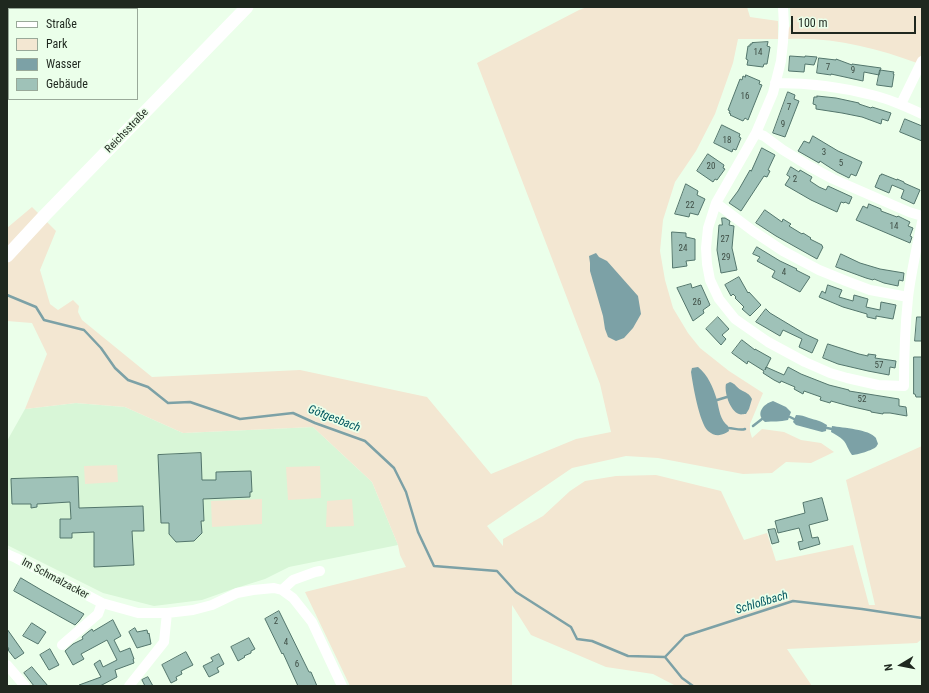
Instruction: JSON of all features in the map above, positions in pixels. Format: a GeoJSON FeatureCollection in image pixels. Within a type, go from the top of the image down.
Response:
{"type":"FeatureCollection","features":[{"type":"Feature","properties":{"kind":"main road","name":"Reichsstraße"},"geometry":{"type":"LineString","coordinates":[[7,256],[247,7]]}},
{"type":"Feature","properties":{"kind":"street"},"geometry":{"type":"LineString","coordinates":[[783,7],[784,26],[781,61],[773,93],[756,133],[716,203],[708,228],[706,248],[707,264],[710,280],[719,299],[735,319],[768,342],[805,362],[830,373],[847,378],[878,385],[904,386],[904,341],[908,297],[914,258],[922,222]]}},
{"type":"Feature","properties":{"kind":"street"},"geometry":{"type":"LineString","coordinates":[[901,104],[922,61]]}},
{"type":"Feature","properties":{"kind":"street"},"geometry":{"type":"LineString","coordinates":[[775,83],[800,83],[847,89],[877,96],[901,104],[922,114]]}},
{"type":"Feature","properties":{"kind":"street"},"geometry":{"type":"LineString","coordinates":[[756,133],[764,136],[789,154],[833,179],[909,212],[922,216]]}},
{"type":"Feature","properties":{"kind":"street"},"geometry":{"type":"LineString","coordinates":[[716,203],[783,252],[819,270],[870,290],[908,297]]}},
{"type":"Feature","properties":{"kind":"street","name":"Im Schmalzacker"},"geometry":{"type":"LineString","coordinates":[[7,554],[102,604],[138,613],[167,613],[193,610],[253,590],[274,588],[282,590]]}},
{"type":"Feature","properties":{"kind":"street"},"geometry":{"type":"LineString","coordinates":[[320,571],[293,580],[282,590],[293,598],[312,622],[342,686]]}},
{"type":"Feature","properties":{"kind":"street","name":"Im Schmalzacker"},"geometry":{"type":"LineString","coordinates":[[62,645],[98,614],[102,604]]}},
{"type":"Feature","properties":{"kind":"street"},"geometry":{"type":"LineString","coordinates":[[130,686],[164,642],[167,613]]}},
{"type":"Feature","properties":{"kind":"street"},"geometry":{"type":"LineString","coordinates":[[7,664],[25,686]]}},
{"type":"Feature","properties":{"kind":"shaded area"},"geometry":{"type":"Polygon","coordinates":[[[76,403],[125,407],[183,433],[313,427],[372,482],[398,545],[289,567],[265,579],[202,600],[154,606],[103,593],[7,545],[7,441],[25,409],[76,403]]]}},
{"type":"Feature","properties":{"kind":"green space"},"geometry":{"type":"Polygon","coordinates":[[[587,7],[747,7],[750,17],[778,21],[778,39],[738,39],[733,63],[715,114],[696,151],[675,182],[663,220],[660,251],[665,280],[673,308],[688,333],[700,348],[729,371],[763,393],[750,424],[752,438],[762,429],[784,432],[801,440],[821,443],[834,452],[811,463],[786,462],[772,473],[743,474],[658,458],[626,456],[572,468],[487,526],[503,546],[503,539],[543,516],[570,491],[585,481],[616,476],[656,475],[721,491],[744,540],[767,533],[776,561],[853,545],[869,605],[875,605],[846,480],[922,446],[922,639],[917,643],[787,649],[812,686],[676,686],[653,674],[606,667],[531,635],[512,605],[512,686],[350,686],[305,592],[406,567],[372,482],[313,427],[183,433],[125,407],[76,403],[25,409],[47,354],[32,323],[7,321],[7,228],[32,207],[56,231],[40,270],[50,304],[58,310],[73,300],[79,306],[78,312],[82,320],[152,377],[300,370],[427,397],[491,474],[576,439],[611,432],[600,384],[477,63],[587,7]]]}},
{"type":"Feature","properties":{"kind":"green space"},"geometry":{"type":"Polygon","coordinates":[[[790,7],[922,7],[922,53],[917,63],[870,48],[838,42],[788,39],[788,30],[791,24],[790,7]]]}},
{"type":"Feature","properties":{"kind":"green space"},"geometry":{"type":"Polygon","coordinates":[[[117,465],[118,482],[85,484],[84,466],[117,465]]]}},
{"type":"Feature","properties":{"kind":"green space"},"geometry":{"type":"Polygon","coordinates":[[[320,466],[321,498],[288,500],[286,467],[320,466]]]}},
{"type":"Feature","properties":{"kind":"green space"},"geometry":{"type":"Polygon","coordinates":[[[262,499],[262,524],[212,527],[211,501],[262,499]]]}},
{"type":"Feature","properties":{"kind":"green space"},"geometry":{"type":"Polygon","coordinates":[[[352,499],[354,526],[326,527],[327,501],[352,499]]]}},
{"type":"Feature","properties":{"kind":"water"},"geometry":{"type":"Polygon","coordinates":[[[596,253],[599,257],[607,261],[638,296],[641,314],[633,328],[624,338],[616,341],[608,337],[605,329],[603,316],[590,271],[589,256],[596,253]]]}},
{"type":"Feature","properties":{"kind":"water"},"geometry":{"type":"Polygon","coordinates":[[[698,367],[710,382],[717,400],[719,411],[725,424],[728,426],[729,431],[724,434],[716,435],[711,433],[708,431],[702,420],[691,372],[692,368],[698,367]]]}},
{"type":"Feature","properties":{"kind":"water"},"geometry":{"type":"Polygon","coordinates":[[[730,382],[749,394],[752,399],[746,414],[739,414],[730,405],[727,396],[726,384],[730,382]]]}},
{"type":"Feature","properties":{"kind":"water"},"geometry":{"type":"Polygon","coordinates":[[[773,401],[786,407],[791,412],[788,420],[765,422],[762,419],[760,413],[763,407],[769,402],[773,401]]]}},
{"type":"Feature","properties":{"kind":"water"},"geometry":{"type":"Polygon","coordinates":[[[796,415],[804,416],[827,425],[826,431],[822,432],[796,425],[793,422],[796,415]]]}},
{"type":"Feature","properties":{"kind":"water"},"geometry":{"type":"Polygon","coordinates":[[[832,426],[856,429],[868,433],[876,438],[878,444],[872,450],[852,455],[846,443],[831,432],[832,426]]]}},
{"type":"Feature","properties":{"kind":"building"},"geometry":{"type":"Polygon","coordinates":[[[768,42],[767,46],[770,47],[767,64],[764,64],[763,67],[747,65],[748,60],[746,59],[748,46],[752,43],[768,42]]]}},
{"type":"Feature","properties":{"kind":"building"},"geometry":{"type":"Polygon","coordinates":[[[790,56],[817,57],[814,65],[805,64],[804,72],[789,71],[790,56]]]}},
{"type":"Feature","properties":{"kind":"building"},"geometry":{"type":"Polygon","coordinates":[[[819,58],[836,59],[852,65],[881,68],[879,75],[864,72],[863,81],[831,74],[817,73],[819,58]]]}},
{"type":"Feature","properties":{"kind":"building"},"geometry":{"type":"Polygon","coordinates":[[[880,70],[894,72],[892,87],[877,85],[880,70]]]}},
{"type":"Feature","properties":{"kind":"building"},"geometry":{"type":"Polygon","coordinates":[[[746,75],[760,81],[759,84],[762,85],[748,120],[745,118],[743,121],[730,115],[730,111],[728,110],[740,79],[742,80],[743,76],[745,77],[746,75]]]}},
{"type":"Feature","properties":{"kind":"building"},"geometry":{"type":"Polygon","coordinates":[[[788,92],[795,95],[794,99],[799,101],[785,137],[773,133],[788,92]]]}},
{"type":"Feature","properties":{"kind":"building"},"geometry":{"type":"Polygon","coordinates":[[[817,96],[859,103],[891,113],[888,121],[882,119],[881,124],[862,117],[816,109],[816,105],[813,104],[814,97],[817,96]]]}},
{"type":"Feature","properties":{"kind":"building"},"geometry":{"type":"Polygon","coordinates":[[[905,119],[922,126],[922,141],[900,132],[905,119]]]}},
{"type":"Feature","properties":{"kind":"building"},"geometry":{"type":"Polygon","coordinates":[[[722,125],[740,134],[739,137],[741,138],[736,150],[733,149],[732,152],[714,143],[722,125]]]}},
{"type":"Feature","properties":{"kind":"building"},"geometry":{"type":"Polygon","coordinates":[[[813,136],[838,151],[862,162],[856,176],[851,174],[849,178],[820,161],[819,163],[798,151],[804,141],[809,143],[813,136]]]}},
{"type":"Feature","properties":{"kind":"building"},"geometry":{"type":"Polygon","coordinates":[[[762,148],[775,155],[768,170],[770,171],[767,177],[764,176],[741,211],[729,203],[750,170],[751,171],[762,148]]]}},
{"type":"Feature","properties":{"kind":"building"},"geometry":{"type":"Polygon","coordinates":[[[708,154],[724,165],[723,168],[725,169],[717,180],[715,179],[713,182],[697,171],[708,154]]]}},
{"type":"Feature","properties":{"kind":"building"},"geometry":{"type":"Polygon","coordinates":[[[791,167],[812,177],[810,181],[819,187],[826,190],[828,186],[852,197],[849,204],[841,202],[837,212],[811,200],[785,185],[790,177],[787,175],[791,167]]]}},
{"type":"Feature","properties":{"kind":"building"},"geometry":{"type":"Polygon","coordinates":[[[882,174],[897,179],[920,190],[914,204],[901,198],[904,190],[892,185],[889,193],[875,187],[880,175],[882,174]]]}},
{"type":"Feature","properties":{"kind":"building"},"geometry":{"type":"Polygon","coordinates":[[[686,184],[698,191],[697,195],[705,199],[698,215],[690,213],[689,217],[675,214],[686,184]]]}},
{"type":"Feature","properties":{"kind":"building"},"geometry":{"type":"Polygon","coordinates":[[[869,204],[881,209],[881,211],[897,217],[898,216],[910,222],[908,226],[913,228],[910,236],[912,237],[910,243],[856,220],[863,206],[867,208],[869,204]]]}},
{"type":"Feature","properties":{"kind":"building"},"geometry":{"type":"Polygon","coordinates":[[[765,210],[782,222],[783,219],[791,224],[789,226],[822,245],[823,247],[817,259],[756,223],[765,210]]]}},
{"type":"Feature","properties":{"kind":"building"},"geometry":{"type":"Polygon","coordinates":[[[722,218],[730,221],[729,225],[734,226],[732,248],[737,270],[721,273],[717,250],[719,225],[722,225],[722,218]]]}},
{"type":"Feature","properties":{"kind":"building"},"geometry":{"type":"Polygon","coordinates":[[[672,232],[686,233],[686,237],[695,239],[695,260],[686,261],[687,266],[673,268],[672,232]]]}},
{"type":"Feature","properties":{"kind":"building"},"geometry":{"type":"Polygon","coordinates":[[[757,247],[810,277],[800,292],[772,277],[775,271],[757,261],[760,257],[753,254],[757,247]]]}},
{"type":"Feature","properties":{"kind":"building"},"geometry":{"type":"Polygon","coordinates":[[[841,254],[860,263],[880,269],[904,273],[903,281],[899,280],[898,286],[866,278],[836,267],[841,254]]]}},
{"type":"Feature","properties":{"kind":"building"},"geometry":{"type":"Polygon","coordinates":[[[739,277],[748,293],[749,292],[761,305],[750,316],[742,309],[744,307],[735,298],[736,297],[733,294],[731,296],[725,285],[739,277]]]}},
{"type":"Feature","properties":{"kind":"building"},"geometry":{"type":"Polygon","coordinates":[[[691,284],[692,288],[701,285],[710,305],[703,310],[704,313],[693,321],[677,288],[691,284]]]}},
{"type":"Feature","properties":{"kind":"building"},"geometry":{"type":"Polygon","coordinates":[[[828,285],[842,290],[839,297],[853,301],[854,295],[868,299],[866,307],[880,310],[881,302],[896,305],[893,319],[876,316],[876,319],[867,317],[867,314],[843,307],[819,297],[822,291],[825,293],[828,285]]]}},
{"type":"Feature","properties":{"kind":"building"},"geometry":{"type":"Polygon","coordinates":[[[766,309],[770,313],[805,334],[818,340],[812,353],[799,347],[802,339],[783,330],[780,336],[756,322],[766,309]]]}},
{"type":"Feature","properties":{"kind":"building"},"geometry":{"type":"Polygon","coordinates":[[[718,317],[729,329],[722,335],[726,339],[721,345],[706,329],[718,317]]]}},
{"type":"Feature","properties":{"kind":"building"},"geometry":{"type":"Polygon","coordinates":[[[917,317],[922,317],[922,341],[915,341],[917,317]]]}},
{"type":"Feature","properties":{"kind":"building"},"geometry":{"type":"Polygon","coordinates":[[[742,340],[755,350],[771,358],[766,367],[784,375],[788,367],[801,374],[849,391],[899,399],[899,406],[906,407],[907,416],[871,412],[831,401],[830,403],[820,400],[821,397],[804,391],[803,394],[794,389],[795,387],[781,381],[780,383],[774,380],[763,373],[764,371],[748,361],[747,364],[732,353],[742,340]]]}},
{"type":"Feature","properties":{"kind":"building"},"geometry":{"type":"Polygon","coordinates":[[[828,344],[859,354],[868,356],[868,354],[876,355],[875,358],[896,361],[895,368],[890,367],[889,375],[838,364],[823,358],[828,344]]]}},
{"type":"Feature","properties":{"kind":"building"},"geometry":{"type":"Polygon","coordinates":[[[914,357],[922,357],[922,397],[916,397],[914,394],[914,357]]]}},
{"type":"Feature","properties":{"kind":"building"},"geometry":{"type":"Polygon","coordinates":[[[201,453],[202,480],[216,480],[216,472],[251,471],[252,492],[250,492],[250,497],[203,499],[204,521],[201,521],[202,533],[194,541],[176,542],[169,534],[169,523],[161,523],[158,455],[201,453]]]}},
{"type":"Feature","properties":{"kind":"building"},"geometry":{"type":"Polygon","coordinates":[[[78,477],[79,508],[143,506],[144,531],[132,531],[134,565],[94,567],[94,532],[72,533],[72,538],[60,538],[60,519],[71,519],[70,502],[37,504],[37,507],[31,508],[31,504],[12,504],[11,479],[78,477]]]}},
{"type":"Feature","properties":{"kind":"building"},"geometry":{"type":"Polygon","coordinates":[[[822,498],[828,520],[809,525],[812,538],[818,537],[820,544],[800,550],[798,542],[803,541],[799,528],[778,533],[775,521],[805,513],[803,503],[822,498]]]}},
{"type":"Feature","properties":{"kind":"building"},"geometry":{"type":"Polygon","coordinates":[[[775,529],[779,542],[772,544],[768,530],[775,529]]]}},
{"type":"Feature","properties":{"kind":"building"},"geometry":{"type":"Polygon","coordinates":[[[21,578],[84,614],[75,625],[14,591],[21,578]]]}},
{"type":"Feature","properties":{"kind":"building"},"geometry":{"type":"Polygon","coordinates":[[[279,611],[317,686],[298,686],[265,619],[279,611]]]}},
{"type":"Feature","properties":{"kind":"building"},"geometry":{"type":"Polygon","coordinates":[[[113,620],[121,636],[114,640],[120,652],[130,648],[134,663],[115,670],[117,677],[100,686],[79,686],[101,677],[94,664],[100,660],[103,667],[117,660],[107,640],[81,654],[84,659],[73,665],[65,651],[73,644],[83,639],[82,637],[92,629],[93,631],[113,620]]]}},
{"type":"Feature","properties":{"kind":"building"},"geometry":{"type":"Polygon","coordinates":[[[32,623],[46,632],[38,644],[23,636],[32,623]]]}},
{"type":"Feature","properties":{"kind":"building"},"geometry":{"type":"Polygon","coordinates":[[[135,628],[137,632],[147,630],[151,644],[137,648],[129,632],[135,628]]]}},
{"type":"Feature","properties":{"kind":"building"},"geometry":{"type":"Polygon","coordinates":[[[7,629],[24,653],[15,659],[8,650],[7,629]]]}},
{"type":"Feature","properties":{"kind":"building"},"geometry":{"type":"Polygon","coordinates":[[[249,638],[255,649],[238,661],[231,647],[249,638]]]}},
{"type":"Feature","properties":{"kind":"building"},"geometry":{"type":"Polygon","coordinates":[[[50,649],[59,665],[49,670],[40,655],[50,649]]]}},
{"type":"Feature","properties":{"kind":"building"},"geometry":{"type":"Polygon","coordinates":[[[186,652],[193,665],[181,671],[182,674],[176,677],[177,680],[171,683],[162,665],[186,652]]]}},
{"type":"Feature","properties":{"kind":"building"},"geometry":{"type":"Polygon","coordinates":[[[219,654],[224,664],[217,668],[219,672],[209,677],[203,666],[213,661],[211,658],[219,654]]]}},
{"type":"Feature","properties":{"kind":"building"},"geometry":{"type":"Polygon","coordinates":[[[32,667],[48,686],[34,686],[24,673],[32,667]]]}},
{"type":"Feature","properties":{"kind":"building"},"geometry":{"type":"Polygon","coordinates":[[[148,677],[153,686],[145,686],[142,680],[148,677]]]}},
{"type":"Feature","properties":{"kind":"waterway","name":"Götgesbach"},"geometry":{"type":"LineString","coordinates":[[7,295],[36,307],[44,320],[84,330],[101,348],[115,368],[128,380],[148,387],[168,403],[190,402],[240,419],[293,413],[315,423],[365,441],[394,468],[406,492],[418,532],[434,566],[497,571],[516,592],[571,627],[577,639],[592,641],[628,656],[665,657]]}},
{"type":"Feature","properties":{"kind":"waterway"},"geometry":{"type":"LineString","coordinates":[[717,400],[727,397]]}},
{"type":"Feature","properties":{"kind":"waterway"},"geometry":{"type":"LineString","coordinates":[[790,417],[794,419]]}},
{"type":"Feature","properties":{"kind":"waterway"},"geometry":{"type":"LineString","coordinates":[[753,426],[762,419]]}},
{"type":"Feature","properties":{"kind":"waterway"},"geometry":{"type":"LineString","coordinates":[[728,428],[741,430],[745,429]]}},
{"type":"Feature","properties":{"kind":"waterway"},"geometry":{"type":"LineString","coordinates":[[827,428],[832,429]]}},
{"type":"Feature","properties":{"kind":"waterway","name":"Schloßbach"},"geometry":{"type":"LineString","coordinates":[[665,657],[685,636],[793,601],[922,618]]}},
{"type":"Feature","properties":{"kind":"waterway"},"geometry":{"type":"LineString","coordinates":[[665,657],[682,678],[693,686]]}}]}
